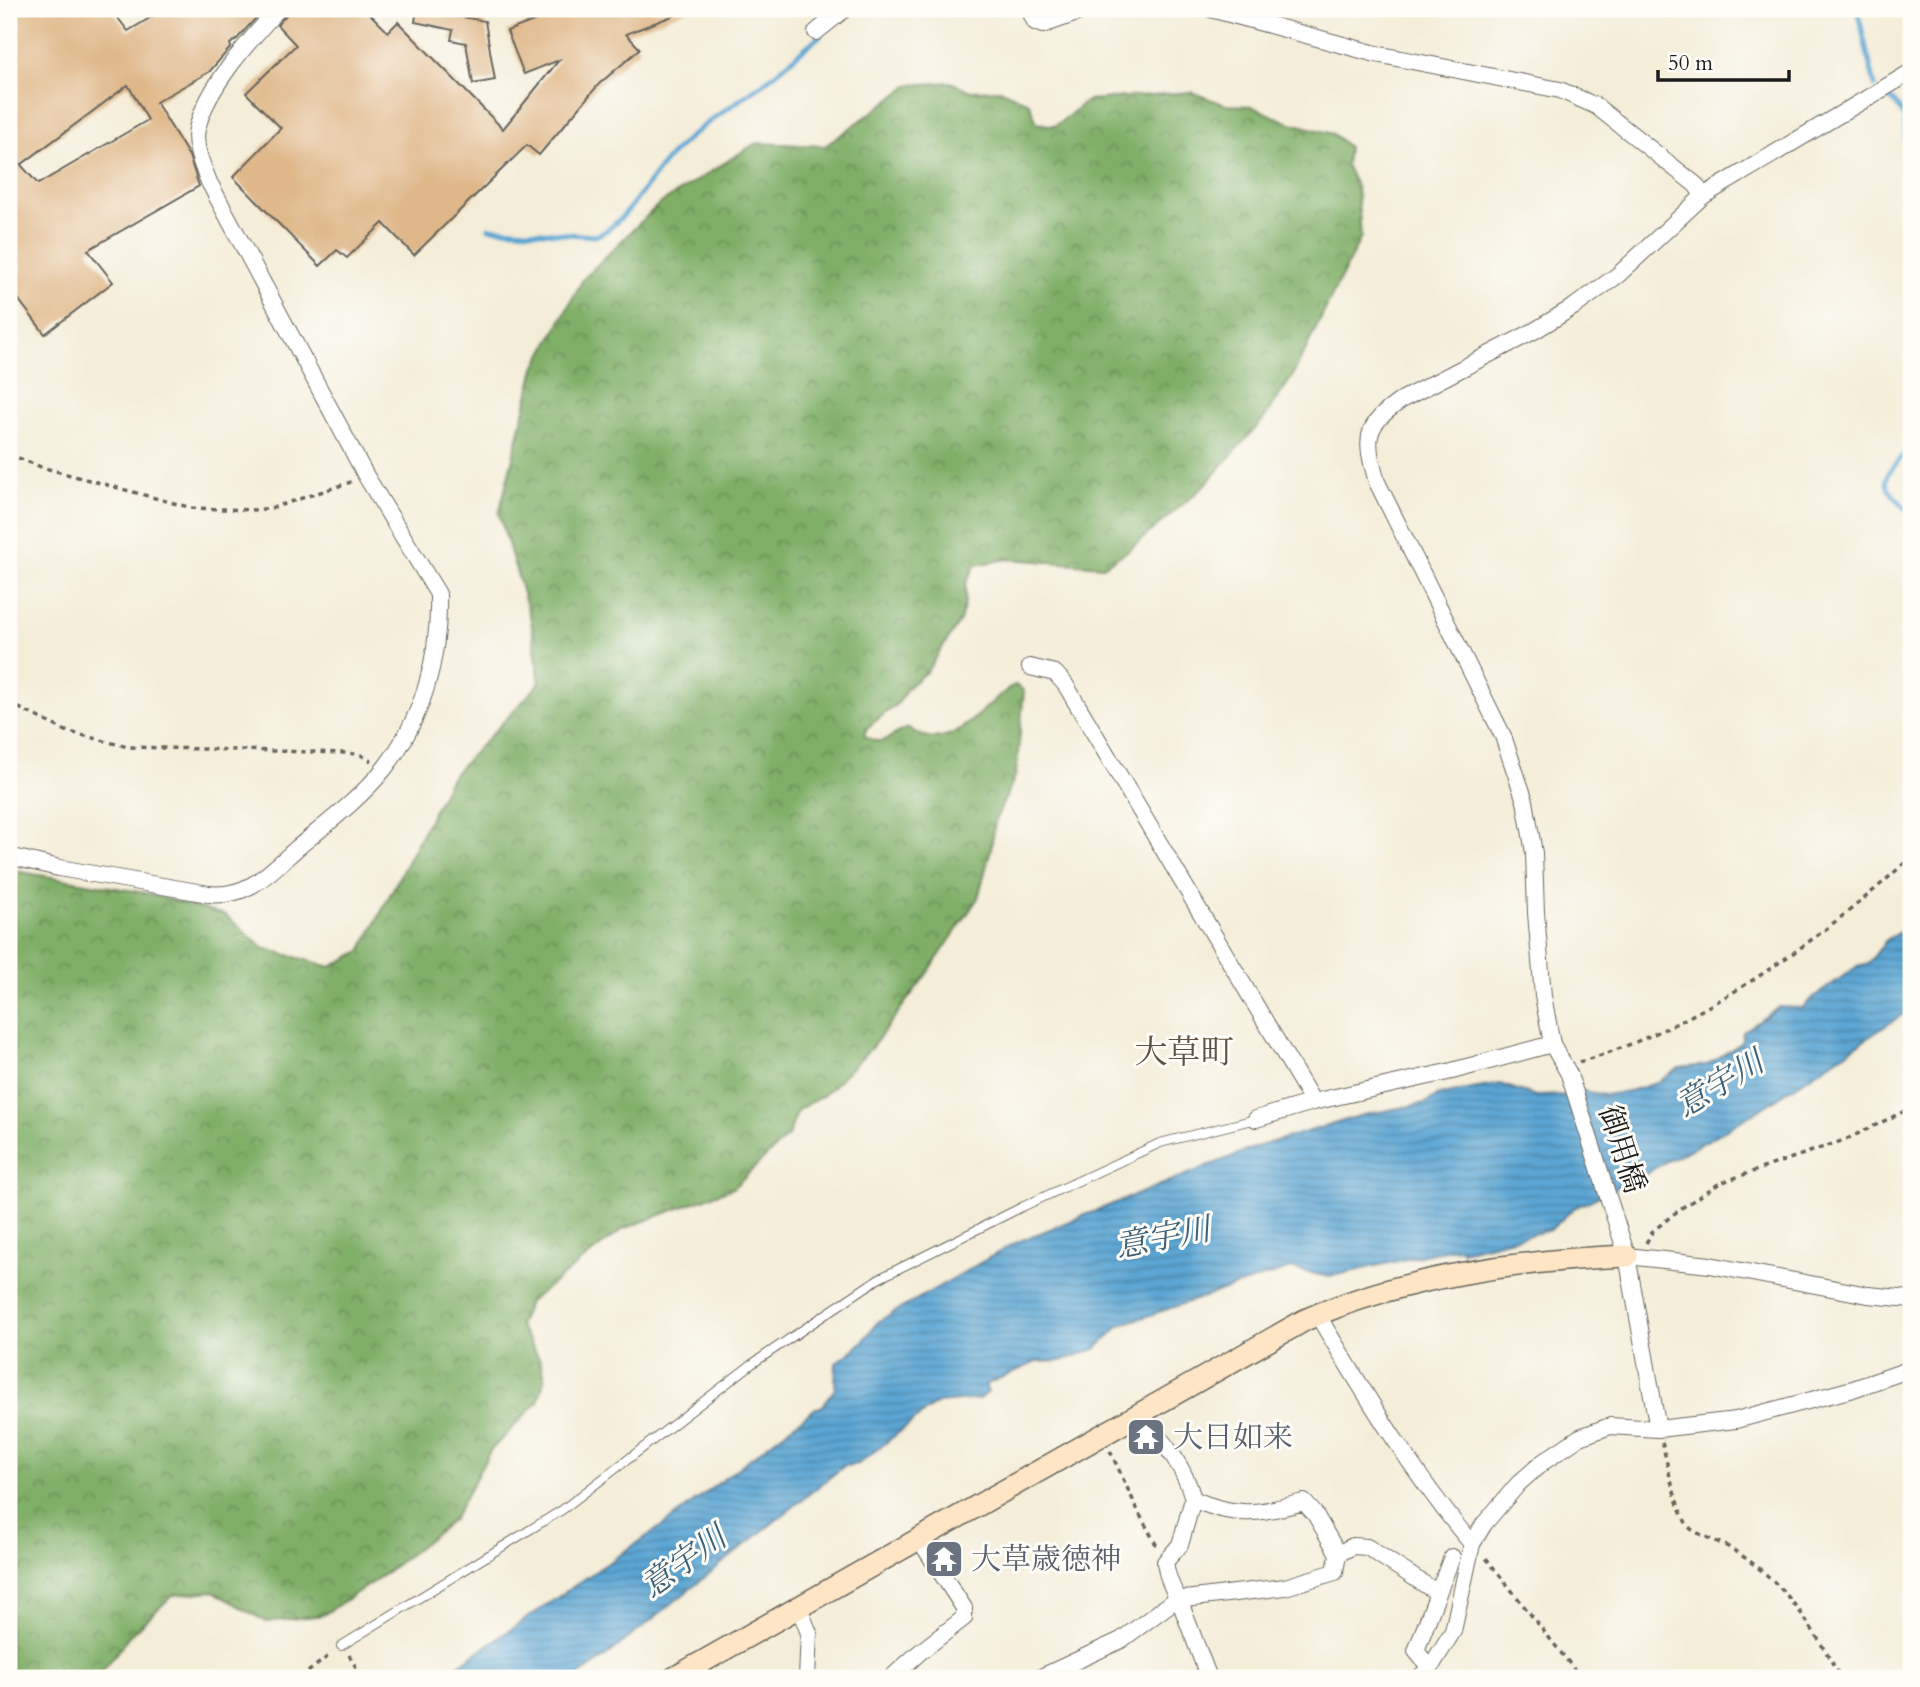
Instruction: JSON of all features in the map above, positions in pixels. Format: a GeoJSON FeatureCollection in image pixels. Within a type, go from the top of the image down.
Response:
{"type":"FeatureCollection","features":[{"type":"Feature","properties":{"kind":"street"},"geometry":{"type":"LineString","coordinates":[[9,856],[59,868],[224,896],[250,888],[353,802],[383,771],[408,736],[429,684],[439,612],[438,593],[366,476],[209,182],[200,156],[196,131],[208,102],[235,57],[278,9]]}},
{"type":"Feature","properties":{"kind":"street"},"geometry":{"type":"LineString","coordinates":[[816,32],[845,9]]}},
{"type":"Feature","properties":{"kind":"street"},"geometry":{"type":"LineString","coordinates":[[1028,9],[1035,22],[1043,25],[1088,9]]}},
{"type":"Feature","properties":{"kind":"street"},"geometry":{"type":"LineString","coordinates":[[1211,9],[1376,54],[1560,90],[1597,106],[1696,185],[1703,196],[1911,72]]}},
{"type":"Feature","properties":{"kind":"street","name":"御用橋"},"geometry":{"type":"LineString","coordinates":[[1658,1429],[1631,1251],[1567,1070],[1552,1044],[1544,996],[1534,853],[1525,801],[1503,736],[1377,482],[1370,457],[1371,427],[1385,411],[1403,399],[1534,331],[1575,306],[1618,275],[1703,196]]}},
{"type":"Feature","properties":{"kind":"street"},"geometry":{"type":"LineString","coordinates":[[1030,667],[1055,673],[1065,684],[1313,1102]]}},
{"type":"Feature","properties":{"kind":"street"},"geometry":{"type":"LineString","coordinates":[[1256,1119],[1313,1102],[1452,1071],[1552,1044]]}},
{"type":"Feature","properties":{"kind":"street"},"geometry":{"type":"LineString","coordinates":[[674,1678],[1317,1314],[1362,1298],[1490,1269],[1631,1251],[1868,1295],[1911,1299]]}},
{"type":"Feature","properties":{"kind":"street"},"geometry":{"type":"LineString","coordinates":[[1317,1314],[1396,1444],[1439,1505],[1472,1544]]}},
{"type":"Feature","properties":{"kind":"street"},"geometry":{"type":"LineString","coordinates":[[1424,1673],[1453,1631],[1472,1544],[1499,1504],[1519,1483],[1543,1462],[1580,1437],[1611,1426],[1658,1429],[1737,1420],[1853,1389],[1911,1369]]}},
{"type":"Feature","properties":{"kind":"street"},"geometry":{"type":"LineString","coordinates":[[1139,1413],[1188,1478],[1193,1499],[1180,1545],[1166,1562],[1172,1590],[1178,1598],[1209,1678]]}},
{"type":"Feature","properties":{"kind":"street"},"geometry":{"type":"LineString","coordinates":[[1039,1678],[1121,1640],[1178,1598],[1285,1587],[1335,1572],[1338,1553],[1315,1514],[1304,1502],[1257,1513],[1211,1507],[1193,1499]]}},
{"type":"Feature","properties":{"kind":"street"},"geometry":{"type":"LineString","coordinates":[[891,1678],[964,1618],[964,1608],[919,1539]]}},
{"type":"Feature","properties":{"kind":"street"},"geometry":{"type":"LineString","coordinates":[[1338,1553],[1353,1546],[1367,1547],[1438,1592]]}},
{"type":"Feature","properties":{"kind":"street"},"geometry":{"type":"LineString","coordinates":[[1424,1673],[1416,1651],[1452,1557]]}},
{"type":"Feature","properties":{"kind":"street"},"geometry":{"type":"LineString","coordinates":[[799,1608],[809,1633],[807,1678]]}},
{"type":"Feature","properties":{"kind":"lane"},"geometry":{"type":"LineString","coordinates":[[341,1646],[562,1510],[752,1364],[878,1279],[1022,1207],[1160,1143],[1256,1119]]}},
{"type":"Feature","properties":{"kind":"path"},"geometry":{"type":"LineString","coordinates":[[9,454],[41,467],[173,503],[223,510],[272,508],[366,476]]}},
{"type":"Feature","properties":{"kind":"path"},"geometry":{"type":"LineString","coordinates":[[9,703],[66,731],[128,747],[348,753],[361,755],[383,771]]}},
{"type":"Feature","properties":{"kind":"path"},"geometry":{"type":"LineString","coordinates":[[1567,1070],[1654,1034],[1760,974],[1823,931],[1911,858]]}},
{"type":"Feature","properties":{"kind":"path"},"geometry":{"type":"LineString","coordinates":[[1631,1251],[1646,1245],[1653,1231],[1712,1187],[1847,1139],[1911,1108]]}},
{"type":"Feature","properties":{"kind":"path"},"geometry":{"type":"LineString","coordinates":[[1658,1429],[1679,1508],[1690,1528],[1734,1550],[1788,1595],[1814,1631],[1841,1678]]}},
{"type":"Feature","properties":{"kind":"path"},"geometry":{"type":"LineString","coordinates":[[1103,1434],[1140,1515],[1166,1562]]}},
{"type":"Feature","properties":{"kind":"path"},"geometry":{"type":"LineString","coordinates":[[1472,1544],[1581,1678]]}},
{"type":"Feature","properties":{"kind":"path"},"geometry":{"type":"LineString","coordinates":[[300,1678],[341,1646],[349,1654],[362,1678]]}},
{"type":"Feature","properties":{"kind":"green space"},"geometry":{"type":"Polygon","coordinates":[[[950,82],[971,91],[1002,90],[1029,103],[1037,123],[1054,126],[1088,100],[1191,92],[1226,105],[1251,106],[1287,122],[1333,134],[1348,147],[1346,165],[1357,188],[1361,237],[1292,377],[1263,420],[1203,487],[1129,550],[1103,566],[1008,559],[975,565],[966,583],[965,603],[960,621],[927,671],[907,688],[899,702],[867,728],[864,735],[883,741],[909,728],[924,736],[939,737],[966,725],[1015,685],[1024,691],[1016,774],[995,821],[991,849],[978,898],[927,974],[872,1047],[824,1095],[798,1110],[788,1136],[733,1188],[623,1229],[529,1302],[519,1325],[540,1359],[545,1377],[538,1402],[490,1451],[453,1520],[383,1575],[323,1615],[266,1622],[213,1591],[173,1595],[131,1634],[97,1678],[9,1678],[9,870],[146,893],[225,915],[263,948],[331,967],[361,951],[451,777],[540,683],[531,620],[499,514],[535,368],[583,279],[658,205],[756,143],[825,146],[910,85],[950,82]]]}},
{"type":"Feature","properties":{"kind":"water","name":"意宇川"},"geometry":{"type":"Polygon","coordinates":[[[1911,926],[1911,1009],[1761,1109],[1647,1174],[1574,1208],[1550,1230],[1462,1251],[1460,1248],[1450,1249],[1328,1277],[1290,1268],[1120,1325],[1096,1349],[1061,1361],[1036,1362],[985,1385],[988,1392],[980,1399],[937,1403],[858,1464],[844,1466],[600,1661],[575,1678],[440,1678],[669,1521],[816,1408],[821,1407],[835,1389],[836,1363],[861,1343],[879,1321],[1015,1243],[1256,1147],[1363,1115],[1425,1103],[1439,1095],[1500,1084],[1536,1096],[1583,1091],[1604,1095],[1657,1083],[1679,1068],[1707,1065],[1741,1043],[1743,1032],[1779,1007],[1802,1008],[1859,965],[1867,965],[1887,939],[1911,926]]]}},
{"type":"Feature","properties":{"kind":"building"},"geometry":{"type":"Polygon","coordinates":[[[9,9],[111,9],[128,31],[165,9],[264,9],[230,44],[231,47],[209,72],[156,102],[189,156],[199,186],[88,250],[113,282],[45,334],[9,287],[9,9]],[[128,85],[21,165],[38,184],[148,120],[128,85]]]}},
{"type":"Feature","properties":{"kind":"building"},"geometry":{"type":"Polygon","coordinates":[[[288,9],[365,9],[388,32],[398,22],[503,129],[559,60],[524,74],[507,31],[565,9],[688,10],[626,34],[640,49],[599,84],[539,155],[527,145],[414,255],[383,223],[347,258],[337,250],[320,266],[233,177],[281,128],[246,93],[296,45],[277,25],[288,9]]]}},
{"type":"Feature","properties":{"kind":"building"},"geometry":{"type":"Polygon","coordinates":[[[417,9],[485,21],[495,80],[473,84],[466,43],[451,40],[453,30],[415,22],[417,9]]]}},
{"type":"Feature","properties":{"kind":"waterway"},"geometry":{"type":"LineString","coordinates":[[1857,9],[1875,86]]}},
{"type":"Feature","properties":{"kind":"waterway"},"geometry":{"type":"LineString","coordinates":[[489,228],[594,236],[604,232],[623,216],[664,163],[687,140],[773,76],[820,36]]}},
{"type":"Feature","properties":{"kind":"waterway"},"geometry":{"type":"LineString","coordinates":[[1886,96],[1896,104],[1905,122],[1907,161],[1911,172]]}},
{"type":"Feature","properties":{"kind":"waterway"},"geometry":{"type":"LineString","coordinates":[[1911,447],[1893,467],[1887,480],[1892,494],[1911,513]]}},
{"type":"Feature","properties":{"kind":"place","name":"大日如来"},"geometry":{"type":"Point","coordinates":[1146,1437]}},
{"type":"Feature","properties":{"kind":"place","name":"大草歳徳神"},"geometry":{"type":"Point","coordinates":[944,1559]}},
{"type":"Feature","properties":{"kind":"district","name":"大草町"},"geometry":{"type":"Point","coordinates":[1184,1052]}}]}
